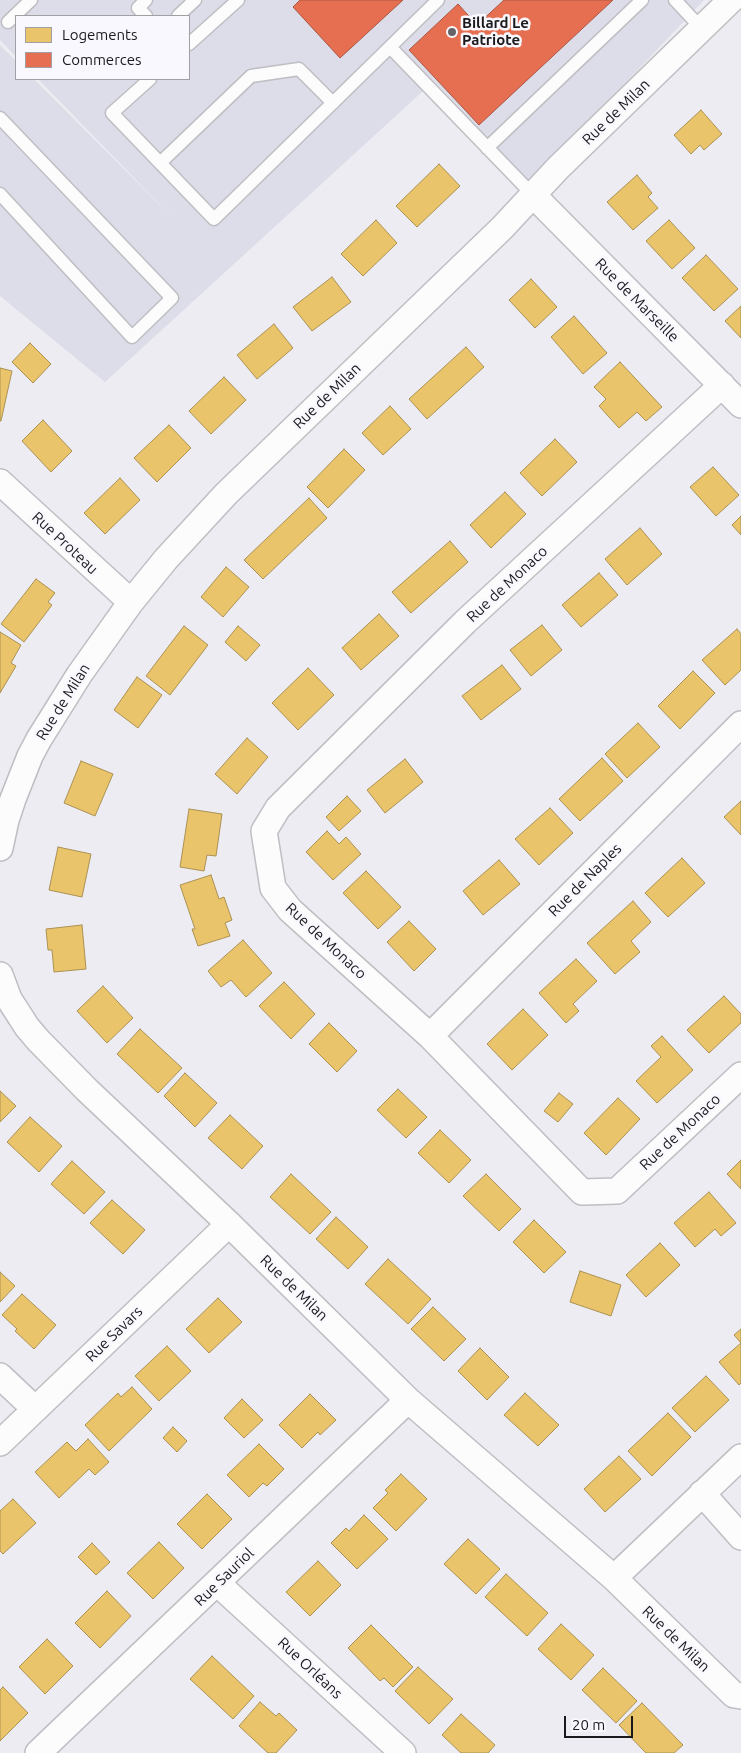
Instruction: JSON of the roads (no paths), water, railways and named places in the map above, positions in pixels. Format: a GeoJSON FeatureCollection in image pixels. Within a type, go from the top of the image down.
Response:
{"type":"FeatureCollection","features":[{"type":"Feature","properties":{"kind":"street","name":"Rue de Milan"},"geometry":{"type":"LineString","coordinates":[[0,848],[6,820],[24,770],[39,739],[78,675],[131,602],[184,539],[226,494],[502,228],[558,168],[731,0]]}},
{"type":"Feature","properties":{"kind":"street","name":"Rue de Marseille"},"geometry":{"type":"LineString","coordinates":[[533,195],[741,405]]}},
{"type":"Feature","properties":{"kind":"street","name":"Rue de Monaco"},"geometry":{"type":"LineString","coordinates":[[722,385],[465,622],[278,808],[264,830],[273,888],[290,910],[430,1036],[582,1192],[617,1191],[741,1075]]}},
{"type":"Feature","properties":{"kind":"street","name":"Rue Proteau"},"geometry":{"type":"LineString","coordinates":[[0,482],[131,602]]}},
{"type":"Feature","properties":{"kind":"street","name":"Rue de Naples"},"geometry":{"type":"LineString","coordinates":[[430,1036],[741,724]]}},
{"type":"Feature","properties":{"kind":"street","name":"Rue de Milan"},"geometry":{"type":"LineString","coordinates":[[0,975],[9,999],[18,1014],[38,1040],[87,1090],[229,1224],[408,1400],[614,1578],[734,1695],[741,1696]]}},
{"type":"Feature","properties":{"kind":"street","name":"Rue Savars"},"geometry":{"type":"LineString","coordinates":[[0,1443],[229,1224]]}},
{"type":"Feature","properties":{"kind":"street"},"geometry":{"type":"LineString","coordinates":[[0,1376],[35,1409]]}},
{"type":"Feature","properties":{"kind":"street","name":"Rue Sauriol"},"geometry":{"type":"LineString","coordinates":[[38,1753],[408,1400]]}},
{"type":"Feature","properties":{"kind":"street"},"geometry":{"type":"LineString","coordinates":[[614,1578],[741,1456]]}},
{"type":"Feature","properties":{"kind":"street"},"geometry":{"type":"LineString","coordinates":[[702,1493],[741,1537]]}},
{"type":"Feature","properties":{"kind":"street","name":"Rue Orléans"},"geometry":{"type":"LineString","coordinates":[[217,1583],[402,1753]]}},
{"type":"Feature","properties":{"kind":"lane"},"geometry":{"type":"LineString","coordinates":[[15,15],[31,0]]}},
{"type":"Feature","properties":{"kind":"lane"},"geometry":{"type":"LineString","coordinates":[[145,15],[138,8],[146,0]]}},
{"type":"Feature","properties":{"kind":"lane"},"geometry":{"type":"LineString","coordinates":[[179,15],[196,0]]}},
{"type":"Feature","properties":{"kind":"lane"},"geometry":{"type":"LineString","coordinates":[[190,43],[238,0]]}},
{"type":"Feature","properties":{"kind":"lane"},"geometry":{"type":"LineString","coordinates":[[149,80],[112,113],[214,220],[438,0]]}},
{"type":"Feature","properties":{"kind":"lane"},"geometry":{"type":"LineString","coordinates":[[487,148],[642,0]]}},
{"type":"Feature","properties":{"kind":"lane"},"geometry":{"type":"LineString","coordinates":[[675,0],[702,29]]}},
{"type":"Feature","properties":{"kind":"lane"},"geometry":{"type":"LineString","coordinates":[[8,22],[15,15]]}},
{"type":"Feature","properties":{"kind":"lane"},"geometry":{"type":"LineString","coordinates":[[391,48],[533,195]]}},
{"type":"Feature","properties":{"kind":"lane"},"geometry":{"type":"LineString","coordinates":[[160,163],[251,76],[299,69],[333,103]]}},
{"type":"Feature","properties":{"kind":"lane"},"geometry":{"type":"LineString","coordinates":[[0,118],[172,298],[132,337],[0,194]]}},
{"type":"Feature","properties":{"kind":"place","name":"Billard Le Patriote"},"geometry":{"type":"Point","coordinates":[452,32]}}]}
